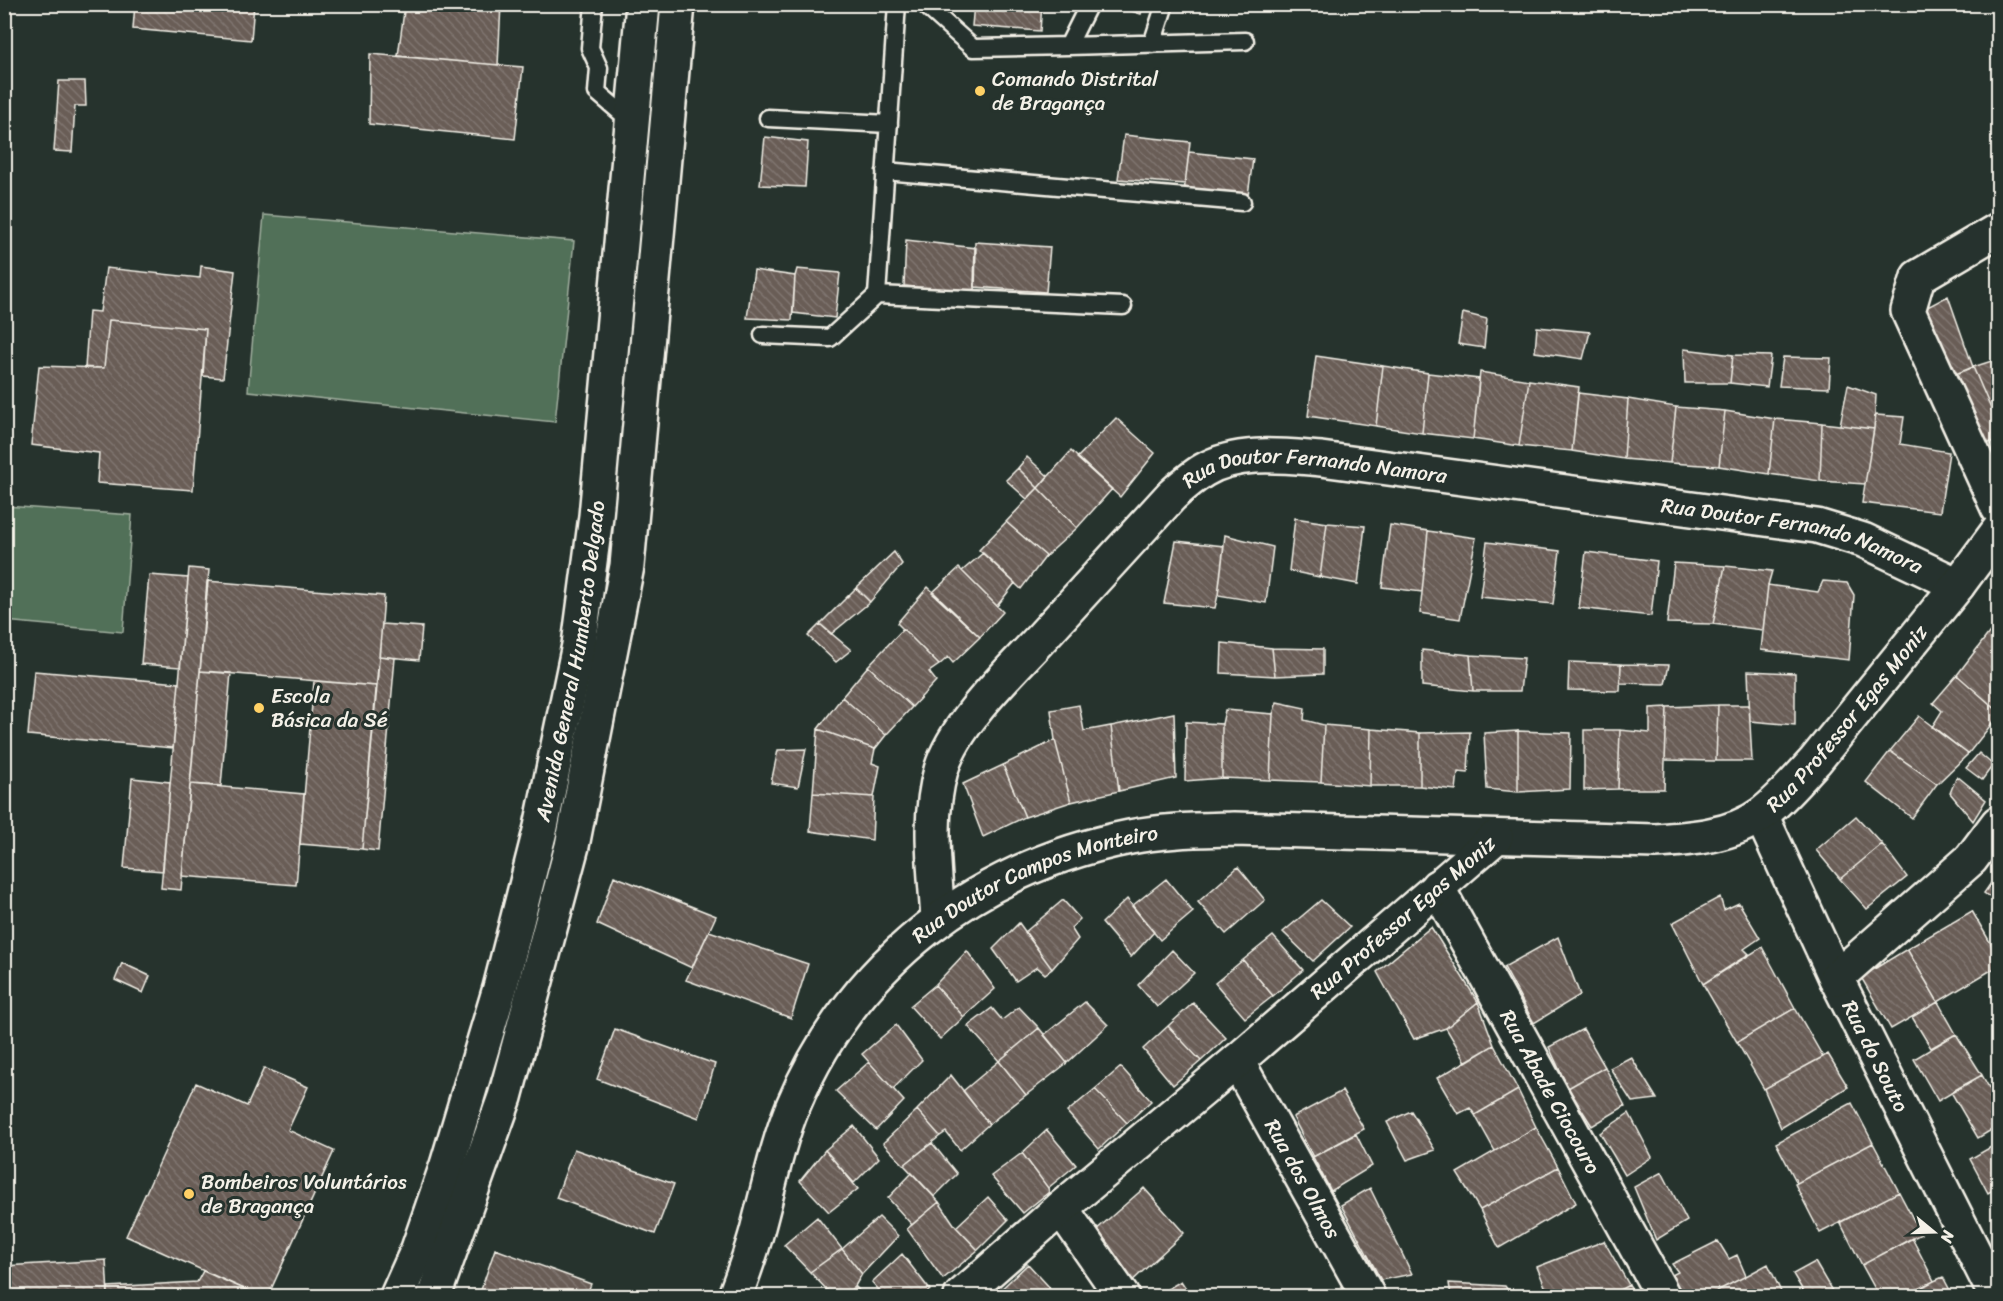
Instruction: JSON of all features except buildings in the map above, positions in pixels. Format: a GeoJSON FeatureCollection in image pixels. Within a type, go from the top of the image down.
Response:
{"type":"FeatureCollection","features":[{"type":"Feature","properties":{"kind":"street","name":"Avenida General Humberto Delgado"},"geometry":{"type":"LineString","coordinates":[[397,1296],[418,1249],[447,1165],[500,988],[541,827],[579,645],[596,516],[643,4]]}},
{"type":"Feature","properties":{"kind":"street","name":"Avenida General Humberto Delgado"},"geometry":{"type":"LineString","coordinates":[[434,1296],[505,1097],[560,892],[574,835],[627,566],[678,4]]}},
{"type":"Feature","properties":{"kind":"street"},"geometry":{"type":"LineString","coordinates":[[1998,230],[1918,277],[1908,312],[1998,508]]}},
{"type":"Feature","properties":{"kind":"street","name":"Rua Doutor Fernando Namora"},"geometry":{"type":"LineString","coordinates":[[938,919],[933,830],[935,798],[942,768],[954,743],[993,690],[1171,496],[1204,470],[1223,461],[1268,456],[1321,459],[1817,526],[1863,540],[1958,585]]}},
{"type":"Feature","properties":{"kind":"street","name":"Rua Professor Egas Moniz"},"geometry":{"type":"LineString","coordinates":[[961,1296],[1496,837],[1655,841],[1685,839],[1739,826],[1761,815],[1815,761],[1958,585],[1998,531]]}},
{"type":"Feature","properties":{"kind":"street","name":"Rua do Souto"},"geometry":{"type":"LineString","coordinates":[[1761,815],[1836,978],[1996,1296]]}},
{"type":"Feature","properties":{"kind":"street"},"geometry":{"type":"LineString","coordinates":[[1836,978],[1971,859],[1998,823]]}},
{"type":"Feature","properties":{"kind":"street","name":"Rua Doutor Campos Monteiro"},"geometry":{"type":"LineString","coordinates":[[757,1230],[772,1169],[793,1106],[833,1027],[879,973],[938,919],[971,897],[1062,855],[1131,837],[1165,833],[1234,829],[1496,837]]}},
{"type":"Feature","properties":{"kind":"street","name":"Rua Abade Ciocouro"},"geometry":{"type":"LineString","coordinates":[[1437,887],[1663,1296]]}},
{"type":"Feature","properties":{"kind":"street","name":"Rua dos Olmos"},"geometry":{"type":"LineString","coordinates":[[1237,1061],[1368,1296]]}},
{"type":"Feature","properties":{"kind":"street"},"geometry":{"type":"LineString","coordinates":[[1061,1208],[1122,1296]]}},
{"type":"Feature","properties":{"kind":"street"},"geometry":{"type":"LineString","coordinates":[[735,1296],[757,1230]]}},
{"type":"Feature","properties":{"kind":"street"},"geometry":{"type":"LineString","coordinates":[[757,1230],[757,1296]]}},
{"type":"Feature","properties":{"kind":"lane"},"geometry":{"type":"LineString","coordinates":[[594,4],[591,48],[599,68],[597,92],[633,123]]}},
{"type":"Feature","properties":{"kind":"lane"},"geometry":{"type":"LineString","coordinates":[[763,335],[830,338],[877,295],[897,4]]}},
{"type":"Feature","properties":{"kind":"lane"},"geometry":{"type":"LineString","coordinates":[[924,4],[974,48],[1245,41]]}},
{"type":"Feature","properties":{"kind":"lane"},"geometry":{"type":"LineString","coordinates":[[1068,46],[1089,4]]}},
{"type":"Feature","properties":{"kind":"lane"},"geometry":{"type":"LineString","coordinates":[[1152,44],[1165,4]]}},
{"type":"Feature","properties":{"kind":"lane"},"geometry":{"type":"LineString","coordinates":[[768,118],[888,124]]}},
{"type":"Feature","properties":{"kind":"lane"},"geometry":{"type":"LineString","coordinates":[[885,171],[1242,202]]}},
{"type":"Feature","properties":{"kind":"lane"},"geometry":{"type":"LineString","coordinates":[[877,295],[1123,306]]}},
{"type":"Feature","properties":{"kind":"green space"},"geometry":{"type":"Polygon","coordinates":[[[264,215],[574,241],[555,422],[248,391],[264,215]]]}},
{"type":"Feature","properties":{"kind":"green space"},"geometry":{"type":"Polygon","coordinates":[[[5,506],[132,515],[123,632],[5,621],[5,506]]]}},
{"type":"Feature","properties":{"kind":"place","name":"Comando Distrital de Bragança"},"geometry":{"type":"Point","coordinates":[980,91]}},
{"type":"Feature","properties":{"kind":"place","name":"Escola Básica da Sé"},"geometry":{"type":"Point","coordinates":[259,708]}},
{"type":"Feature","properties":{"kind":"place","name":"Bombeiros Voluntários de Bragança"},"geometry":{"type":"Point","coordinates":[189,1194]}}]}
